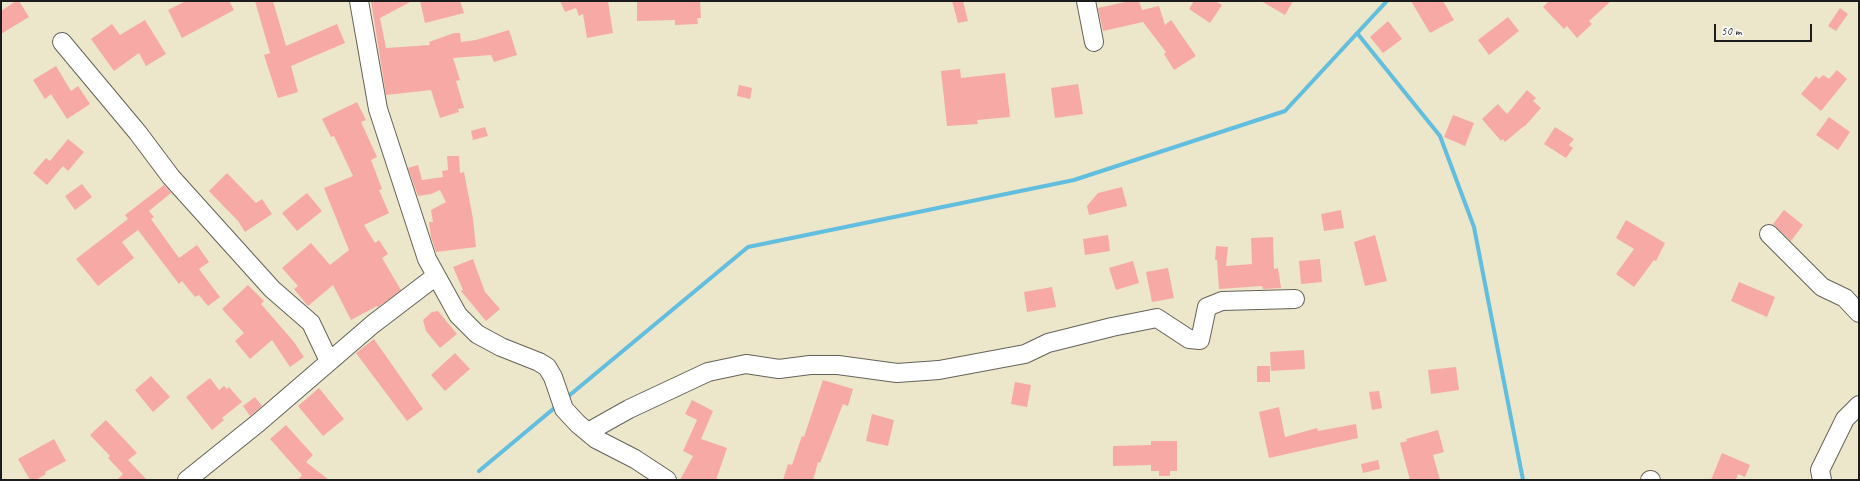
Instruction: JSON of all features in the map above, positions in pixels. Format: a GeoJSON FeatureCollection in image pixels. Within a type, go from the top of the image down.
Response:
{"type":"FeatureCollection","features":[{"type":"Feature","properties":{"kind":"street"},"geometry":{"type":"LineString","coordinates":[[359,1],[378,109],[427,259],[458,315],[477,334],[501,347],[539,362],[547,367],[553,377],[561,401],[588,432],[596,439],[635,459],[667,480]]}},
{"type":"Feature","properties":{"kind":"street"},"geometry":{"type":"LineString","coordinates":[[1086,1],[1094,42]]}},
{"type":"Feature","properties":{"kind":"street"},"geometry":{"type":"LineString","coordinates":[[62,42],[138,133],[171,177],[272,289],[311,323],[329,361]]}},
{"type":"Feature","properties":{"kind":"street"},"geometry":{"type":"LineString","coordinates":[[1769,234],[1822,287],[1845,298],[1859,313]]}},
{"type":"Feature","properties":{"kind":"street"},"geometry":{"type":"LineString","coordinates":[[187,480],[258,424],[373,324],[436,276]]}},
{"type":"Feature","properties":{"kind":"street"},"geometry":{"type":"LineString","coordinates":[[588,432],[629,409],[708,372],[746,364],[779,369],[810,365],[838,365],[897,373],[939,370],[1025,354],[1048,343],[1112,327],[1158,318],[1189,339],[1200,340],[1208,307],[1222,300],[1294,299]]}},
{"type":"Feature","properties":{"kind":"street"},"geometry":{"type":"LineString","coordinates":[[1822,480],[1820,470],[1845,419],[1859,405]]}},
{"type":"Feature","properties":{"kind":"building"},"geometry":{"type":"Polygon","coordinates":[[[16,1],[19,1],[29,17],[1,34],[1,11],[16,1]]]}},
{"type":"Feature","properties":{"kind":"building"},"geometry":{"type":"Polygon","coordinates":[[[186,1],[229,1],[234,10],[182,38],[168,10],[186,1]]]}},
{"type":"Feature","properties":{"kind":"building"},"geometry":{"type":"Polygon","coordinates":[[[255,1],[273,1],[286,46],[337,24],[345,43],[291,66],[298,92],[278,98],[264,55],[270,53],[255,1]]]}},
{"type":"Feature","properties":{"kind":"building"},"geometry":{"type":"Polygon","coordinates":[[[371,1],[412,1],[380,18],[386,48],[430,45],[429,42],[454,33],[460,33],[461,42],[476,40],[509,30],[517,55],[494,62],[491,55],[453,58],[460,80],[456,81],[464,108],[458,109],[459,112],[440,118],[431,90],[386,95],[371,1]]]}},
{"type":"Feature","properties":{"kind":"building"},"geometry":{"type":"Polygon","coordinates":[[[420,1],[460,1],[464,13],[425,23],[420,1]]]}},
{"type":"Feature","properties":{"kind":"building"},"geometry":{"type":"Polygon","coordinates":[[[560,1],[608,1],[613,33],[587,38],[583,14],[579,16],[576,8],[565,12],[560,1]]]}},
{"type":"Feature","properties":{"kind":"building"},"geometry":{"type":"Polygon","coordinates":[[[637,1],[700,1],[701,18],[697,18],[698,24],[675,25],[675,20],[637,21],[637,1]]]}},
{"type":"Feature","properties":{"kind":"building"},"geometry":{"type":"Polygon","coordinates":[[[952,1],[963,1],[968,21],[958,23],[952,1]]]}},
{"type":"Feature","properties":{"kind":"building"},"geometry":{"type":"Polygon","coordinates":[[[1130,1],[1139,1],[1142,10],[1159,6],[1165,25],[1171,20],[1196,56],[1174,70],[1164,54],[1166,52],[1143,22],[1103,31],[1098,8],[1130,1]]]}},
{"type":"Feature","properties":{"kind":"building"},"geometry":{"type":"Polygon","coordinates":[[[1194,1],[1215,1],[1222,5],[1210,23],[1189,9],[1194,1]]]}},
{"type":"Feature","properties":{"kind":"building"},"geometry":{"type":"Polygon","coordinates":[[[1261,1],[1293,1],[1285,15],[1261,1]]]}},
{"type":"Feature","properties":{"kind":"building"},"geometry":{"type":"Polygon","coordinates":[[[1411,1],[1443,1],[1454,20],[1430,33],[1411,1]]]}},
{"type":"Feature","properties":{"kind":"building"},"geometry":{"type":"Polygon","coordinates":[[[1549,1],[1611,1],[1589,21],[1592,24],[1577,38],[1567,26],[1564,29],[1543,7],[1549,1]]]}},
{"type":"Feature","properties":{"kind":"building"},"geometry":{"type":"Polygon","coordinates":[[[1840,8],[1848,14],[1836,31],[1828,26],[1840,8]]]}},
{"type":"Feature","properties":{"kind":"building"},"geometry":{"type":"Polygon","coordinates":[[[1508,17],[1519,31],[1489,55],[1478,40],[1508,17]]]}},
{"type":"Feature","properties":{"kind":"building"},"geometry":{"type":"Polygon","coordinates":[[[145,20],[166,54],[146,66],[139,53],[114,71],[91,39],[112,24],[120,35],[145,20]]]}},
{"type":"Feature","properties":{"kind":"building"},"geometry":{"type":"Polygon","coordinates":[[[1388,21],[1402,39],[1383,53],[1370,37],[1388,21]]]}},
{"type":"Feature","properties":{"kind":"building"},"geometry":{"type":"Polygon","coordinates":[[[56,66],[71,91],[78,86],[90,104],[67,119],[51,94],[45,99],[33,80],[56,66]]]}},
{"type":"Feature","properties":{"kind":"building"},"geometry":{"type":"Polygon","coordinates":[[[960,69],[961,78],[1005,73],[1010,117],[977,120],[978,124],[947,126],[941,71],[960,69]]]}},
{"type":"Feature","properties":{"kind":"building"},"geometry":{"type":"Polygon","coordinates":[[[1837,70],[1847,79],[1821,111],[1801,94],[1816,76],[1819,79],[1823,75],[1829,79],[1837,70]]]}},
{"type":"Feature","properties":{"kind":"building"},"geometry":{"type":"Polygon","coordinates":[[[1078,84],[1083,114],[1055,118],[1051,88],[1078,84]]]}},
{"type":"Feature","properties":{"kind":"building"},"geometry":{"type":"Polygon","coordinates":[[[739,85],[752,88],[750,99],[737,96],[739,85]]]}},
{"type":"Feature","properties":{"kind":"building"},"geometry":{"type":"Polygon","coordinates":[[[1527,90],[1536,98],[1533,101],[1541,108],[1525,126],[1505,142],[1503,139],[1501,141],[1482,119],[1498,104],[1507,114],[1527,90]]]}},
{"type":"Feature","properties":{"kind":"building"},"geometry":{"type":"Polygon","coordinates":[[[357,102],[366,120],[361,122],[377,157],[371,160],[382,189],[379,190],[389,213],[364,225],[375,243],[379,240],[388,254],[382,258],[401,290],[378,307],[377,306],[351,320],[333,285],[308,306],[294,289],[298,286],[282,268],[311,243],[330,265],[349,250],[324,188],[353,176],[334,136],[331,137],[322,119],[357,102]]]}},
{"type":"Feature","properties":{"kind":"building"},"geometry":{"type":"Polygon","coordinates":[[[1453,115],[1474,123],[1465,146],[1444,137],[1453,115]]]}},
{"type":"Feature","properties":{"kind":"building"},"geometry":{"type":"Polygon","coordinates":[[[1829,117],[1850,132],[1838,150],[1816,135],[1829,117]]]}},
{"type":"Feature","properties":{"kind":"building"},"geometry":{"type":"Polygon","coordinates":[[[485,127],[488,136],[473,140],[471,131],[485,127]]]}},
{"type":"Feature","properties":{"kind":"building"},"geometry":{"type":"Polygon","coordinates":[[[1555,127],[1574,139],[1569,145],[1573,148],[1566,158],[1544,144],[1555,127]]]}},
{"type":"Feature","properties":{"kind":"building"},"geometry":{"type":"Polygon","coordinates":[[[68,139],[84,152],[68,171],[63,166],[47,185],[33,173],[46,158],[50,161],[68,139]]]}},
{"type":"Feature","properties":{"kind":"building"},"geometry":{"type":"Polygon","coordinates":[[[447,156],[459,156],[460,173],[464,172],[473,219],[476,247],[436,252],[431,237],[429,222],[433,222],[431,210],[446,202],[440,190],[431,194],[418,196],[408,168],[418,165],[422,180],[443,177],[442,171],[448,170],[447,156]]]}},
{"type":"Feature","properties":{"kind":"building"},"geometry":{"type":"Polygon","coordinates":[[[227,173],[256,203],[262,199],[272,214],[245,232],[238,221],[209,191],[227,173]]]}},
{"type":"Feature","properties":{"kind":"building"},"geometry":{"type":"Polygon","coordinates":[[[82,184],[92,197],[75,210],[65,196],[82,184]]]}},
{"type":"Feature","properties":{"kind":"building"},"geometry":{"type":"Polygon","coordinates":[[[164,185],[171,193],[149,211],[154,217],[151,219],[179,258],[197,245],[209,262],[199,269],[220,297],[208,306],[199,295],[195,297],[182,281],[179,284],[138,230],[122,242],[134,258],[98,286],[76,259],[128,219],[125,215],[164,185]]]}},
{"type":"Feature","properties":{"kind":"building"},"geometry":{"type":"Polygon","coordinates":[[[1122,187],[1127,206],[1089,215],[1087,206],[1098,193],[1122,187]]]}},
{"type":"Feature","properties":{"kind":"building"},"geometry":{"type":"Polygon","coordinates":[[[307,193],[322,211],[297,231],[282,213],[307,193]]]}},
{"type":"Feature","properties":{"kind":"building"},"geometry":{"type":"Polygon","coordinates":[[[1341,210],[1344,228],[1324,231],[1321,214],[1341,210]]]}},
{"type":"Feature","properties":{"kind":"building"},"geometry":{"type":"Polygon","coordinates":[[[1784,210],[1803,225],[1791,241],[1773,224],[1784,210]]]}},
{"type":"Feature","properties":{"kind":"building"},"geometry":{"type":"Polygon","coordinates":[[[1626,220],[1665,243],[1656,261],[1654,260],[1634,287],[1616,274],[1634,249],[1616,238],[1626,220]]]}},
{"type":"Feature","properties":{"kind":"building"},"geometry":{"type":"Polygon","coordinates":[[[1108,235],[1110,251],[1085,255],[1083,239],[1108,235]]]}},
{"type":"Feature","properties":{"kind":"building"},"geometry":{"type":"Polygon","coordinates":[[[1375,235],[1387,281],[1365,286],[1354,242],[1375,235]]]}},
{"type":"Feature","properties":{"kind":"building"},"geometry":{"type":"Polygon","coordinates":[[[1273,237],[1274,269],[1278,268],[1281,288],[1263,289],[1262,286],[1219,289],[1217,260],[1215,260],[1216,246],[1228,247],[1226,266],[1252,264],[1251,238],[1273,237]]]}},
{"type":"Feature","properties":{"kind":"building"},"geometry":{"type":"Polygon","coordinates":[[[473,259],[485,292],[500,309],[486,321],[461,291],[463,290],[453,267],[473,259]]]}},
{"type":"Feature","properties":{"kind":"building"},"geometry":{"type":"Polygon","coordinates":[[[1320,259],[1322,282],[1301,284],[1299,261],[1320,259]]]}},
{"type":"Feature","properties":{"kind":"building"},"geometry":{"type":"Polygon","coordinates":[[[1133,261],[1139,283],[1116,290],[1109,268],[1133,261]]]}},
{"type":"Feature","properties":{"kind":"building"},"geometry":{"type":"Polygon","coordinates":[[[1168,268],[1174,298],[1152,302],[1146,272],[1168,268]]]}},
{"type":"Feature","properties":{"kind":"building"},"geometry":{"type":"Polygon","coordinates":[[[1739,282],[1775,297],[1767,317],[1731,301],[1739,282]]]}},
{"type":"Feature","properties":{"kind":"building"},"geometry":{"type":"Polygon","coordinates":[[[248,285],[264,301],[261,304],[294,342],[304,357],[290,367],[272,340],[250,359],[235,341],[244,333],[222,309],[248,285]]]}},
{"type":"Feature","properties":{"kind":"building"},"geometry":{"type":"Polygon","coordinates":[[[1052,287],[1056,307],[1027,312],[1024,292],[1052,287]]]}},
{"type":"Feature","properties":{"kind":"building"},"geometry":{"type":"Polygon","coordinates":[[[438,311],[457,334],[440,348],[426,331],[423,320],[432,312],[438,311]]]}},
{"type":"Feature","properties":{"kind":"building"},"geometry":{"type":"Polygon","coordinates":[[[374,339],[423,409],[407,421],[356,353],[374,339]]]}},
{"type":"Feature","properties":{"kind":"building"},"geometry":{"type":"Polygon","coordinates":[[[1304,350],[1305,369],[1271,371],[1270,352],[1304,350]]]}},
{"type":"Feature","properties":{"kind":"building"},"geometry":{"type":"Polygon","coordinates":[[[455,353],[470,369],[445,391],[431,375],[455,353]]]}},
{"type":"Feature","properties":{"kind":"building"},"geometry":{"type":"Polygon","coordinates":[[[1257,366],[1270,366],[1270,382],[1257,382],[1257,366]]]}},
{"type":"Feature","properties":{"kind":"building"},"geometry":{"type":"Polygon","coordinates":[[[1456,367],[1459,390],[1431,394],[1428,370],[1456,367]]]}},
{"type":"Feature","properties":{"kind":"building"},"geometry":{"type":"Polygon","coordinates":[[[151,376],[170,397],[153,412],[135,390],[151,376]]]}},
{"type":"Feature","properties":{"kind":"building"},"geometry":{"type":"Polygon","coordinates":[[[210,378],[219,390],[224,386],[227,389],[229,387],[242,402],[222,418],[224,420],[212,430],[186,397],[210,378]]]}},
{"type":"Feature","properties":{"kind":"building"},"geometry":{"type":"Polygon","coordinates":[[[823,380],[853,389],[848,406],[843,404],[820,463],[818,462],[813,480],[783,480],[788,464],[792,465],[802,436],[804,437],[823,380]]]}},
{"type":"Feature","properties":{"kind":"building"},"geometry":{"type":"Polygon","coordinates":[[[1015,382],[1031,385],[1027,407],[1011,404],[1015,382]]]}},
{"type":"Feature","properties":{"kind":"building"},"geometry":{"type":"Polygon","coordinates":[[[319,388],[344,419],[323,436],[298,406],[319,388]]]}},
{"type":"Feature","properties":{"kind":"building"},"geometry":{"type":"Polygon","coordinates":[[[1379,391],[1382,408],[1372,410],[1369,392],[1379,391]]]}},
{"type":"Feature","properties":{"kind":"building"},"geometry":{"type":"Polygon","coordinates":[[[255,397],[262,406],[250,416],[243,406],[255,397]]]}},
{"type":"Feature","properties":{"kind":"building"},"geometry":{"type":"Polygon","coordinates":[[[692,400],[713,411],[701,439],[727,448],[716,480],[680,480],[693,456],[683,451],[697,420],[685,414],[692,400]]]}},
{"type":"Feature","properties":{"kind":"building"},"geometry":{"type":"Polygon","coordinates":[[[1279,407],[1285,437],[1317,428],[1318,431],[1356,424],[1358,438],[1269,458],[1259,412],[1279,407]]]}},
{"type":"Feature","properties":{"kind":"building"},"geometry":{"type":"Polygon","coordinates":[[[872,414],[894,420],[888,446],[866,441],[872,414]]]}},
{"type":"Feature","properties":{"kind":"building"},"geometry":{"type":"Polygon","coordinates":[[[106,420],[137,453],[128,460],[147,480],[117,480],[123,474],[108,458],[110,456],[90,435],[106,420]]]}},
{"type":"Feature","properties":{"kind":"building"},"geometry":{"type":"Polygon","coordinates":[[[286,425],[313,455],[306,462],[329,480],[298,480],[302,475],[270,439],[286,425]]]}},
{"type":"Feature","properties":{"kind":"building"},"geometry":{"type":"Polygon","coordinates":[[[1438,430],[1444,452],[1433,455],[1440,480],[1410,480],[1400,443],[1407,441],[1406,439],[1438,430]]]}},
{"type":"Feature","properties":{"kind":"building"},"geometry":{"type":"Polygon","coordinates":[[[54,439],[66,461],[45,472],[46,474],[36,480],[30,480],[18,459],[54,439]]]}},
{"type":"Feature","properties":{"kind":"building"},"geometry":{"type":"Polygon","coordinates":[[[1151,441],[1177,441],[1177,471],[1170,471],[1170,476],[1159,476],[1159,471],[1151,471],[1151,465],[1113,466],[1113,446],[1151,445],[1151,441]]]}},
{"type":"Feature","properties":{"kind":"building"},"geometry":{"type":"Polygon","coordinates":[[[1722,453],[1750,465],[1745,477],[1738,474],[1736,480],[1711,480],[1722,453]]]}},
{"type":"Feature","properties":{"kind":"building"},"geometry":{"type":"Polygon","coordinates":[[[1378,460],[1380,469],[1363,473],[1361,464],[1378,460]]]}},
{"type":"Feature","properties":{"kind":"waterway"},"geometry":{"type":"LineString","coordinates":[[565,399],[748,247],[1074,180],[1285,111],[1387,1]]}},
{"type":"Feature","properties":{"kind":"waterway"},"geometry":{"type":"LineString","coordinates":[[1357,33],[1440,136],[1474,227],[1523,480]]}},
{"type":"Feature","properties":{"kind":"waterway"},"geometry":{"type":"LineString","coordinates":[[479,471],[558,405]]}}]}
